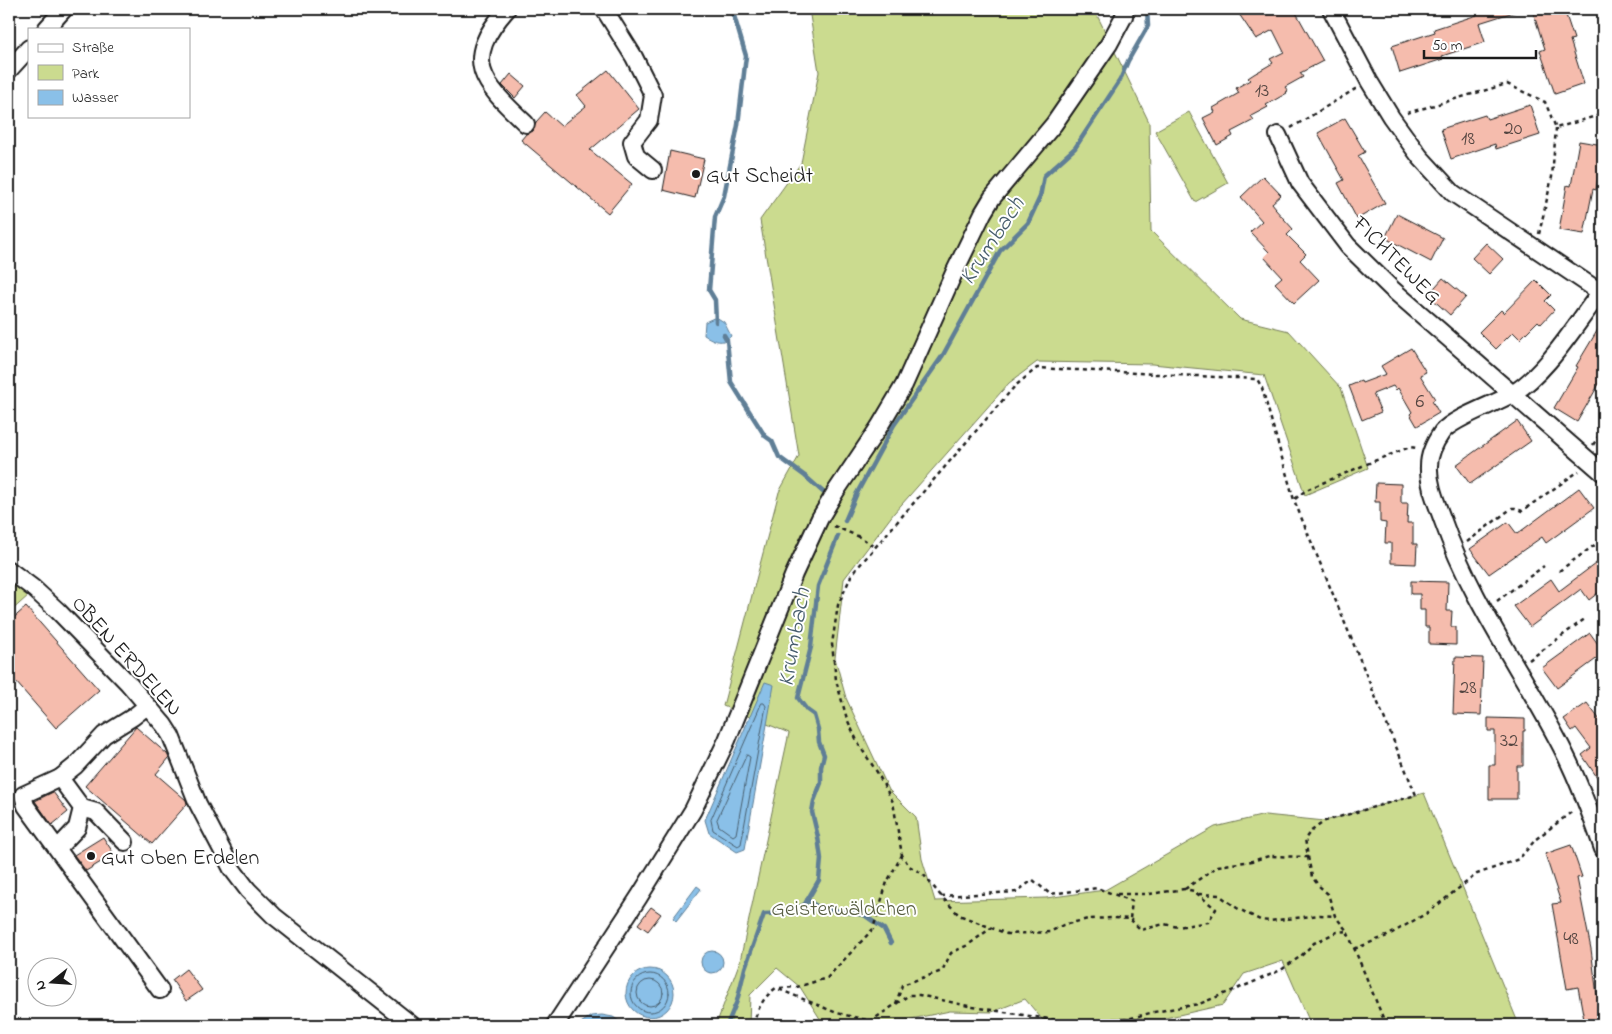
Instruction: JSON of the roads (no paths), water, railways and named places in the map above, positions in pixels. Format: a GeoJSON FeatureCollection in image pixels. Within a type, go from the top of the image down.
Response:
{"type":"FeatureCollection","features":[{"type":"Feature","properties":{"kind":"street"},"geometry":{"type":"LineString","coordinates":[[47,28],[64,9]]}},
{"type":"Feature","properties":{"kind":"street"},"geometry":{"type":"LineString","coordinates":[[507,9],[498,19],[482,48],[480,64],[483,76],[496,95],[526,124]]}},
{"type":"Feature","properties":{"kind":"street"},"geometry":{"type":"LineString","coordinates":[[604,9],[634,57],[653,95],[649,120],[632,142],[636,156],[653,170]]}},
{"type":"Feature","properties":{"kind":"street"},"geometry":{"type":"LineString","coordinates":[[555,1025],[639,897],[692,810],[727,740],[794,574],[820,518],[836,491],[880,427],[904,385],[954,273],[992,198],[1054,124],[1109,44],[1124,16],[1125,9]]}},
{"type":"Feature","properties":{"kind":"street"},"geometry":{"type":"LineString","coordinates":[[1331,9],[1369,81],[1391,117],[1420,157],[1453,193],[1536,250],[1602,291],[1539,372],[1512,394],[1464,417],[1444,430],[1431,450],[1428,467],[1434,496],[1453,551],[1483,610],[1565,754],[1586,801],[1603,848]]}},
{"type":"Feature","properties":{"kind":"street"},"geometry":{"type":"LineString","coordinates":[[9,70],[28,49]]}},
{"type":"Feature","properties":{"kind":"street","name":"FICHTEWEG"},"geometry":{"type":"LineString","coordinates":[[1284,131],[1300,182],[1348,246],[1392,289],[1598,468]]}},
{"type":"Feature","properties":{"kind":"street","name":"OBEN ERDELEN"},"geometry":{"type":"LineString","coordinates":[[9,570],[33,588],[58,611],[128,683],[171,736],[198,804],[232,869],[248,890],[274,916],[412,1025]]}},
{"type":"Feature","properties":{"kind":"street"},"geometry":{"type":"LineString","coordinates":[[147,706],[104,735],[75,766],[60,778],[23,795],[26,806],[160,990]]}},
{"type":"Feature","properties":{"kind":"street"},"geometry":{"type":"LineString","coordinates":[[60,778],[82,808],[96,812],[126,842]]}},
{"type":"Feature","properties":{"kind":"street"},"geometry":{"type":"LineString","coordinates":[[58,848],[77,828],[82,808]]}},
{"type":"Feature","properties":{"kind":"water"},"geometry":{"type":"Polygon","coordinates":[[[716,317],[724,322],[731,336],[728,339],[722,341],[715,340],[704,335],[705,322],[716,317]]]}},
{"type":"Feature","properties":{"kind":"water"},"geometry":{"type":"Polygon","coordinates":[[[765,682],[774,685],[745,849],[737,852],[709,833],[705,820],[765,682]]]}},
{"type":"Feature","properties":{"kind":"water"},"geometry":{"type":"Polygon","coordinates":[[[697,886],[701,889],[676,921],[673,918],[697,886]]]}},
{"type":"Feature","properties":{"kind":"water"},"geometry":{"type":"Polygon","coordinates":[[[712,951],[720,954],[723,962],[720,970],[712,973],[704,970],[701,962],[704,954],[712,951]]]}},
{"type":"Feature","properties":{"kind":"water"},"geometry":{"type":"Polygon","coordinates":[[[645,969],[655,969],[667,976],[674,988],[674,998],[667,1010],[655,1017],[645,1017],[637,1013],[630,1006],[626,998],[626,988],[630,980],[637,973],[645,969]]]}},
{"type":"Feature","properties":{"kind":"water"},"geometry":{"type":"Polygon","coordinates":[[[591,1016],[613,1017],[625,1025],[578,1025],[591,1016]]]}},
{"type":"Feature","properties":{"kind":"waterway"},"geometry":{"type":"LineString","coordinates":[[716,322],[715,300],[709,290],[715,217],[724,196],[738,125],[746,56],[732,9]]}},
{"type":"Feature","properties":{"kind":"waterway","name":"Krumbach"},"geometry":{"type":"LineString","coordinates":[[845,521],[857,493],[894,425],[943,355],[1000,251],[1028,223],[1040,197],[1044,176],[1075,148],[1120,80],[1128,61],[1148,26],[1147,9]]}},
{"type":"Feature","properties":{"kind":"waterway"},"geometry":{"type":"LineString","coordinates":[[724,335],[727,340],[731,382],[751,414],[765,436],[772,441],[779,457],[823,492]]}},
{"type":"Feature","properties":{"kind":"waterway","name":"Krumbach"},"geometry":{"type":"LineString","coordinates":[[727,1025],[737,1001],[745,968],[764,914],[789,913],[805,904],[819,880],[821,859],[812,812],[821,783],[821,767],[824,755],[819,742],[814,715],[807,710],[798,698],[811,647],[818,586],[838,536]]}},
{"type":"Feature","properties":{"kind":"waterway"},"geometry":{"type":"LineString","coordinates":[[807,900],[818,907],[864,915],[884,929],[891,943]]}},
{"type":"Feature","properties":{"kind":"place","name":"Gut Scheidt"},"geometry":{"type":"Point","coordinates":[696,174]}},
{"type":"Feature","properties":{"kind":"place","name":"Gut Oben Erdelen"},"geometry":{"type":"Point","coordinates":[91,856]}},
{"type":"Feature","properties":{"kind":"park label","name":"Geisterwäldchen"},"geometry":{"type":"Point","coordinates":[844,907]}}]}
